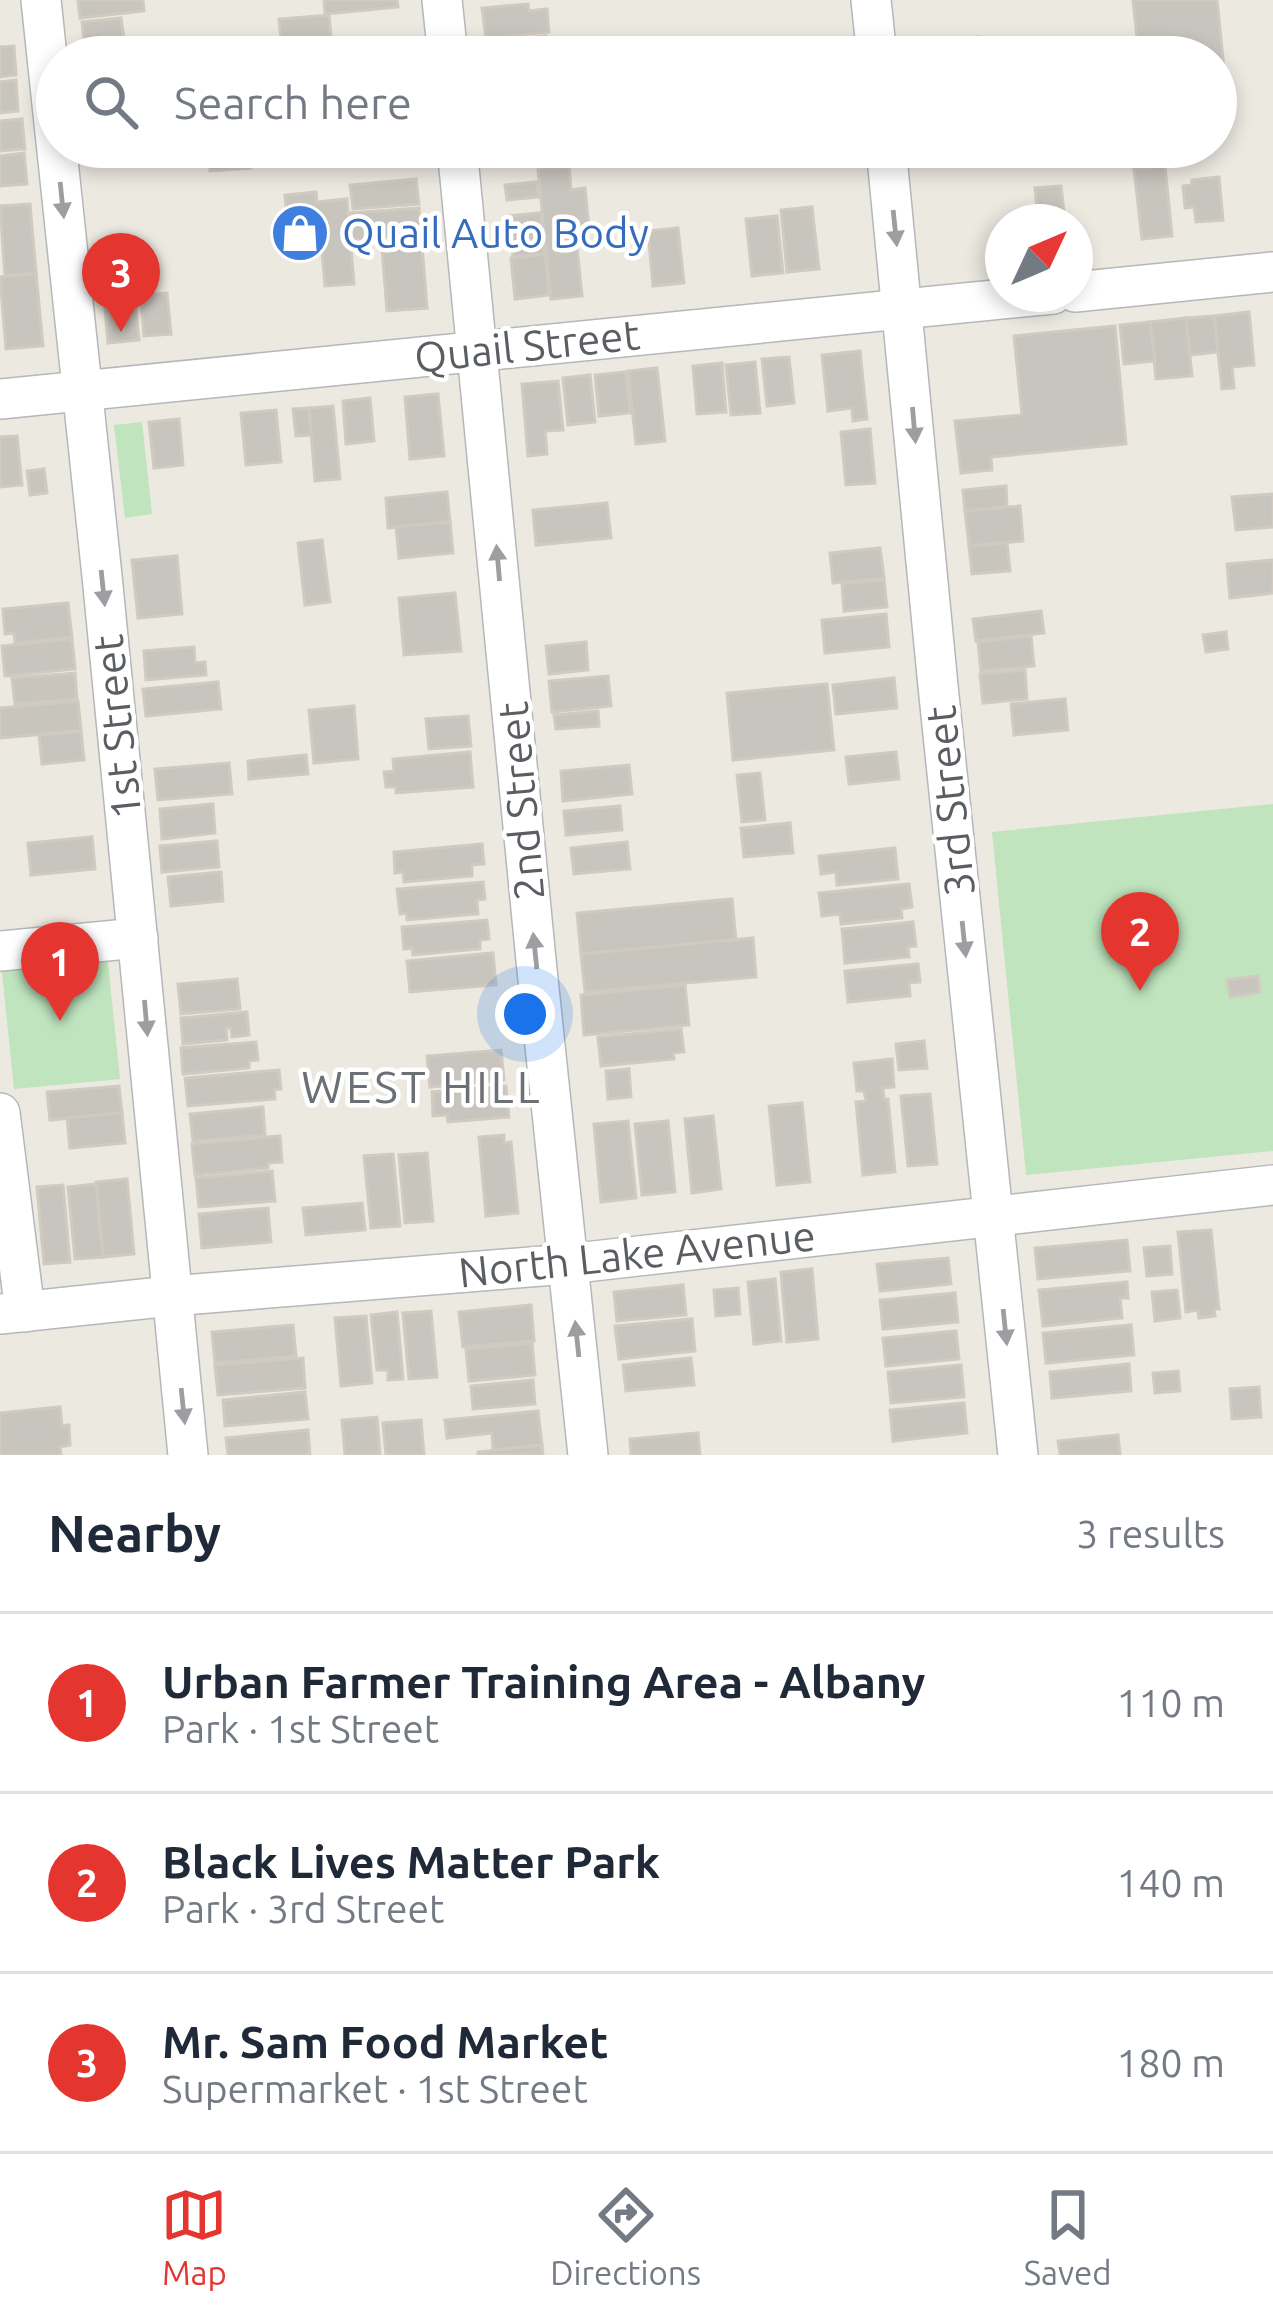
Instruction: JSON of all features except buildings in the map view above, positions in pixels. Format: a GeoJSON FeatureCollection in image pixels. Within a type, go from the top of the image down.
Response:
{"type":"FeatureCollection","features":[{"type":"Feature","properties":{"kind":"street","name":"1st Street"},"geometry":{"type":"LineString","coordinates":[[41,0],[45,36]]}},
{"type":"Feature","properties":{"kind":"street"},"geometry":{"type":"LineString","coordinates":[[442,0],[446,36]]}},
{"type":"Feature","properties":{"kind":"street"},"geometry":{"type":"LineString","coordinates":[[872,0],[875,36]]}},
{"type":"Feature","properties":{"kind":"street","name":"1st Street"},"geometry":{"type":"LineString","coordinates":[[59,168],[188,1455]]}},
{"type":"Feature","properties":{"kind":"street","name":"2nd Street"},"geometry":{"type":"LineString","coordinates":[[459,168],[588,1455]]}},
{"type":"Feature","properties":{"kind":"street","name":"3rd Street"},"geometry":{"type":"LineString","coordinates":[[888,168],[1018,1455]]}},
{"type":"Feature","properties":{"kind":"street"},"geometry":{"type":"LineString","coordinates":[[1093,290],[1273,272]]}},
{"type":"Feature","properties":{"kind":"street","name":"Quail Street"},"geometry":{"type":"LineString","coordinates":[[0,399],[985,301]]}},
{"type":"Feature","properties":{"kind":"street"},"geometry":{"type":"LineString","coordinates":[[0,951],[138,938]]}},
{"type":"Feature","properties":{"kind":"street"},"geometry":{"type":"LineString","coordinates":[[0,1113],[12,1313]]}},
{"type":"Feature","properties":{"kind":"street","name":"North Lake Avenue"},"geometry":{"type":"LineString","coordinates":[[12,1313],[567,1264],[1273,1185]]}},
{"type":"Feature","properties":{"kind":"green space"},"geometry":{"type":"Polygon","coordinates":[[[142,422],[152,514],[125,518],[114,425],[142,422]]]}},
{"type":"Feature","properties":{"kind":"green space"},"geometry":{"type":"Polygon","coordinates":[[[1273,804],[1273,1151],[1026,1175],[992,832],[1273,804]]]}},
{"type":"Feature","properties":{"kind":"green space"},"geometry":{"type":"Polygon","coordinates":[[[107,953],[120,1079],[14,1089],[1,963],[107,953]]]}},
{"type":"Feature","properties":{"kind":"place","name":"Quail Auto Body"},"geometry":{"type":"Point","coordinates":[300,233]}},
{"type":"Feature","properties":{"kind":"place","name":"Mr. Sam Food Market"},"geometry":{"type":"Point","coordinates":[121,332]}},
{"type":"Feature","properties":{"kind":"place","name":"Black Lives Matter Park"},"geometry":{"type":"Point","coordinates":[1140,991]}},
{"type":"Feature","properties":{"kind":"place","name":"Urban Farmer Training Area - Albany"},"geometry":{"type":"Point","coordinates":[60,1021]}},
{"type":"Feature","properties":{"kind":"district","name":"WEST HILL"},"geometry":{"type":"Point","coordinates":[422,1087]}}]}
